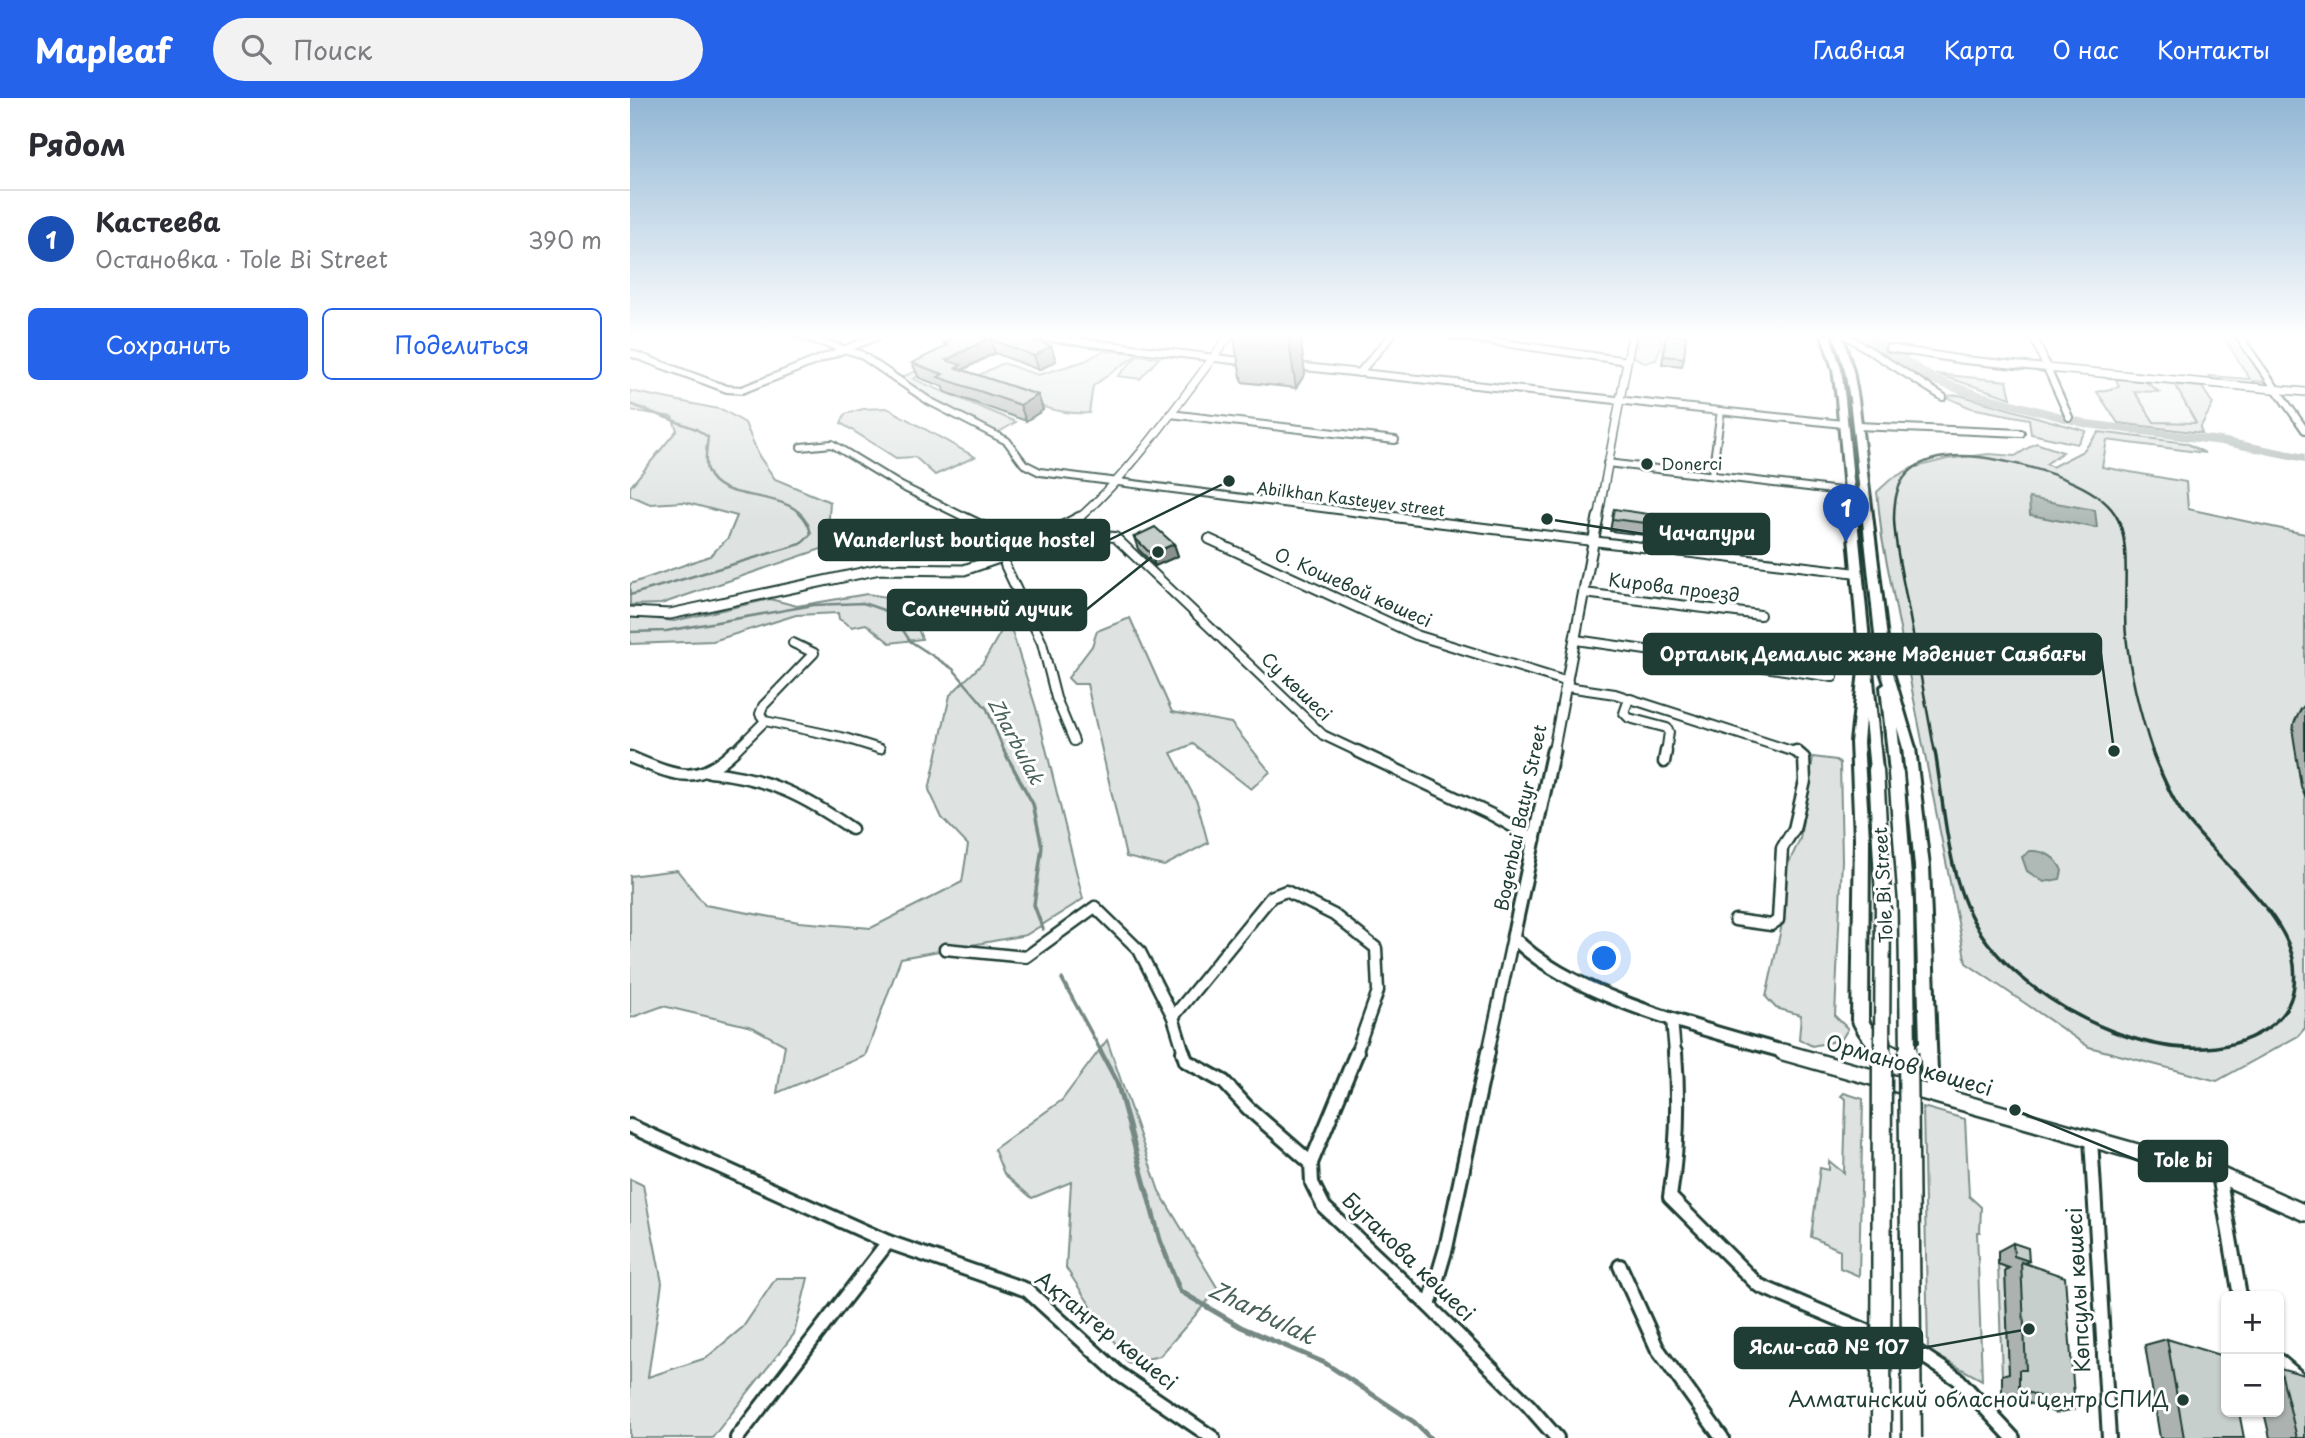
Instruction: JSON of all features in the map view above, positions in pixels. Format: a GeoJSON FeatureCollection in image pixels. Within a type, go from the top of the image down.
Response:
{"type":"FeatureCollection","features":[{"type":"Feature","properties":{"kind":"main road","name":"Tole Bi Street"},"geometry":{"type":"LineString","coordinates":[[1840,398],[1876,770],[1883,897],[1881,1438]]}},
{"type":"Feature","properties":{"kind":"main road","name":"Tole Bi Street"},"geometry":{"type":"LineString","coordinates":[[1853,398],[1896,774],[1906,903],[1912,1438]]}},
{"type":"Feature","properties":{"kind":"main road"},"geometry":{"type":"LineString","coordinates":[[1866,660],[1857,742],[1863,838],[1860,1020],[1872,1043],[1888,1053],[1913,1056],[1929,1046]]}},
{"type":"Feature","properties":{"kind":"main road"},"geometry":{"type":"LineString","coordinates":[[1884,662],[1909,748],[1922,866],[1929,1073],[1951,1099]]}},
{"type":"Feature","properties":{"kind":"street","name":"Abilkhan Kasteyev street"},"geometry":{"type":"LineString","coordinates":[[924,398],[1007,441],[1015,447],[1021,462],[1032,470],[1111,484],[1857,573]]}},
{"type":"Feature","properties":{"kind":"street"},"geometry":{"type":"LineString","coordinates":[[630,612],[681,612],[880,569],[964,570],[1005,555],[1062,528],[1096,503],[1183,398]]}},
{"type":"Feature","properties":{"kind":"street"},"geometry":{"type":"LineString","coordinates":[[1595,398],[1843,424]]}},
{"type":"Feature","properties":{"kind":"street"},"geometry":{"type":"LineString","coordinates":[[2061,398],[2069,416]]}},
{"type":"Feature","properties":{"kind":"street"},"geometry":{"type":"LineString","coordinates":[[2282,398],[2305,430]]}},
{"type":"Feature","properties":{"kind":"street","name":"Bogenbai Batyr Street"},"geometry":{"type":"LineString","coordinates":[[1429,1306],[1446,1248],[1535,839],[1576,640],[1619,400]]}},
{"type":"Feature","properties":{"kind":"street"},"geometry":{"type":"LineString","coordinates":[[1712,474],[1721,411]]}},
{"type":"Feature","properties":{"kind":"street"},"geometry":{"type":"LineString","coordinates":[[1170,414],[1395,440]]}},
{"type":"Feature","properties":{"kind":"street"},"geometry":{"type":"LineString","coordinates":[[1857,426],[2021,433]]}},
{"type":"Feature","properties":{"kind":"street"},"geometry":{"type":"LineString","coordinates":[[801,447],[832,443],[901,486],[989,529],[994,537],[1006,546],[1004,565],[1042,643],[1056,698],[1073,741]]}},
{"type":"Feature","properties":{"kind":"street"},"geometry":{"type":"LineString","coordinates":[[1607,463],[1849,492]]}},
{"type":"Feature","properties":{"kind":"street","name":"Су көшесі"},"geometry":{"type":"LineString","coordinates":[[1062,528],[1076,534],[1115,537],[1226,640],[1323,736],[1492,815],[1535,839]]}},
{"type":"Feature","properties":{"kind":"street","name":"О. Кошевой көшесі"},"geometry":{"type":"LineString","coordinates":[[1209,540],[1416,635],[1562,677],[1567,684],[1629,699],[1796,750],[1804,758],[1805,781],[1794,829],[1782,848],[1778,920],[1771,925],[1735,920]]}},
{"type":"Feature","properties":{"kind":"street","name":"Кирова проезд"},"geometry":{"type":"LineString","coordinates":[[1584,593],[1760,615]]}},
{"type":"Feature","properties":{"kind":"street"},"geometry":{"type":"LineString","coordinates":[[1576,640],[1833,677]]}},
{"type":"Feature","properties":{"kind":"street"},"geometry":{"type":"LineString","coordinates":[[793,643],[814,653],[764,706],[760,714],[765,721],[845,738],[880,749]]}},
{"type":"Feature","properties":{"kind":"street"},"geometry":{"type":"LineString","coordinates":[[1629,699],[1625,713],[1629,718],[1667,728],[1669,732],[1664,762]]}},
{"type":"Feature","properties":{"kind":"street"},"geometry":{"type":"LineString","coordinates":[[710,772],[765,721]]}},
{"type":"Feature","properties":{"kind":"street"},"geometry":{"type":"LineString","coordinates":[[630,757],[666,771],[736,774],[769,781],[804,794],[852,829]]}},
{"type":"Feature","properties":{"kind":"street"},"geometry":{"type":"LineString","coordinates":[[945,949],[1026,957],[1095,907],[1139,950],[1173,1017],[1186,1061],[1224,1083],[1248,1108],[1311,1163],[1353,1063],[1378,991],[1376,948],[1365,937],[1315,902],[1286,891],[1271,897],[1173,1017]]}},
{"type":"Feature","properties":{"kind":"street","name":"Орманов көшесі"},"geometry":{"type":"LineString","coordinates":[[1513,937],[1520,949],[1539,961],[1644,1010],[1672,1020],[2219,1175],[2305,1213]]}},
{"type":"Feature","properties":{"kind":"street"},"geometry":{"type":"LineString","coordinates":[[1672,1020],[1679,1100],[1678,1150],[1670,1197],[1758,1285],[1919,1353],[1958,1379],[2013,1438]]}},
{"type":"Feature","properties":{"kind":"street","name":"Ақтаңгер көшесі"},"geometry":{"type":"LineString","coordinates":[[630,1126],[888,1241],[1027,1290],[1119,1374],[1213,1438]]}},
{"type":"Feature","properties":{"kind":"street","name":"Көпсулы көшесі"},"geometry":{"type":"LineString","coordinates":[[2091,1139],[2109,1438]]}},
{"type":"Feature","properties":{"kind":"street","name":"Бутакова көшесі"},"geometry":{"type":"LineString","coordinates":[[1311,1163],[1312,1183],[1324,1207],[1429,1306],[1528,1405],[1557,1438]]}},
{"type":"Feature","properties":{"kind":"street"},"geometry":{"type":"LineString","coordinates":[[2219,1175],[2239,1291]]}},
{"type":"Feature","properties":{"kind":"street"},"geometry":{"type":"LineString","coordinates":[[737,1438],[888,1241]]}},
{"type":"Feature","properties":{"kind":"street"},"geometry":{"type":"LineString","coordinates":[[1620,1266],[1657,1348],[1722,1438]]}},
{"type":"Feature","properties":{"kind":"street"},"geometry":{"type":"LineString","coordinates":[[2284,1365],[2305,1382]]}},
{"type":"Feature","properties":{"kind":"shaded area"},"geometry":{"type":"Polygon","coordinates":[[[630,398],[662,398],[723,410],[745,423],[759,456],[775,479],[830,502],[827,547],[661,604],[630,605],[630,584],[710,556],[728,538],[737,516],[684,502],[650,504],[630,495],[630,487],[677,430],[672,417],[630,410],[630,398]]]}},
{"type":"Feature","properties":{"kind":"shaded area"},"geometry":{"type":"Polygon","coordinates":[[[930,398],[957,398],[1016,422],[997,433],[930,398]]]}},
{"type":"Feature","properties":{"kind":"shaded area"},"geometry":{"type":"Polygon","coordinates":[[[1016,398],[1091,398],[1089,413],[1044,407],[1016,398]]]}},
{"type":"Feature","properties":{"kind":"shaded area"},"geometry":{"type":"Polygon","coordinates":[[[1947,398],[1968,398],[2086,431],[2077,444],[2031,434],[2029,419],[1971,408],[1947,398]]]}},
{"type":"Feature","properties":{"kind":"shaded area"},"geometry":{"type":"Polygon","coordinates":[[[2101,398],[2138,398],[2154,422],[2196,423],[2182,398],[2209,398],[2213,404],[2200,428],[2202,433],[2118,423],[2101,398]]]}},
{"type":"Feature","properties":{"kind":"shaded area"},"geometry":{"type":"Polygon","coordinates":[[[2125,398],[2182,398],[2202,433],[2138,426],[2125,398]]]}},
{"type":"Feature","properties":{"kind":"shaded area"},"geometry":{"type":"Polygon","coordinates":[[[887,408],[975,457],[935,475],[915,457],[896,458],[841,423],[845,414],[863,409],[887,408]]]}},
{"type":"Feature","properties":{"kind":"shaded area"},"geometry":{"type":"Polygon","coordinates":[[[2099,432],[2186,443],[2205,453],[2107,440],[2102,467],[2186,482],[2188,509],[2305,534],[2305,1028],[2298,1036],[2217,1081],[2089,1047],[1966,963],[1882,538],[1877,492],[1891,479],[1912,468],[1947,459],[1989,454],[2015,456],[2036,443],[2063,452],[2046,464],[2052,467],[2083,451],[2099,432]]]}},
{"type":"Feature","properties":{"kind":"shaded area"},"geometry":{"type":"Polygon","coordinates":[[[2029,498],[2095,510],[2097,528],[2030,515],[2029,498]]]}},
{"type":"Feature","properties":{"kind":"shaded area"},"geometry":{"type":"Polygon","coordinates":[[[867,594],[920,602],[915,621],[922,639],[890,643],[866,624],[852,627],[839,619],[838,613],[796,615],[713,641],[630,644],[630,616],[674,621],[770,599],[797,606],[867,594]]]}},
{"type":"Feature","properties":{"kind":"shaded area"},"geometry":{"type":"Polygon","coordinates":[[[1130,618],[1172,712],[1231,723],[1270,772],[1251,789],[1193,744],[1171,753],[1197,802],[1208,843],[1164,866],[1126,857],[1087,684],[1074,684],[1068,678],[1092,646],[1097,631],[1130,618]]]}},
{"type":"Feature","properties":{"kind":"shaded area"},"geometry":{"type":"Polygon","coordinates":[[[1008,619],[1036,708],[1083,899],[1026,935],[901,958],[865,1056],[777,1093],[785,1045],[752,1027],[663,1006],[630,1018],[630,876],[677,870],[705,905],[799,922],[871,928],[962,882],[968,845],[942,818],[929,790],[950,695],[983,663],[1008,619]]]}},
{"type":"Feature","properties":{"kind":"shaded area"},"geometry":{"type":"Polygon","coordinates":[[[1813,757],[1840,763],[1842,860],[1835,1016],[1848,1029],[1841,1040],[1812,1046],[1799,1039],[1801,1015],[1776,1008],[1766,997],[1781,929],[1786,869],[1800,839],[1813,757]]]}},
{"type":"Feature","properties":{"kind":"shaded area"},"geometry":{"type":"Polygon","coordinates":[[[2030,851],[2045,853],[2053,858],[2062,871],[2060,879],[2044,882],[2027,871],[2022,857],[2030,851]]]}},
{"type":"Feature","properties":{"kind":"shaded area"},"geometry":{"type":"Polygon","coordinates":[[[1107,1040],[1159,1191],[1218,1289],[1160,1356],[1128,1363],[1066,1268],[1071,1182],[1032,1198],[1004,1174],[994,1149],[1062,1100],[1107,1040]]]}},
{"type":"Feature","properties":{"kind":"shaded area"},"geometry":{"type":"Polygon","coordinates":[[[1844,1093],[1863,1099],[1859,1276],[1840,1268],[1840,1250],[1811,1237],[1820,1168],[1829,1170],[1829,1161],[1844,1173],[1846,1099],[1841,1096],[1844,1093]]]}},
{"type":"Feature","properties":{"kind":"shaded area"},"geometry":{"type":"Polygon","coordinates":[[[1923,1107],[1965,1119],[1969,1196],[1981,1207],[1980,1232],[1977,1232],[1982,1380],[1928,1351],[1923,1107]]]}},
{"type":"Feature","properties":{"kind":"shaded area"},"geometry":{"type":"Polygon","coordinates":[[[630,1179],[643,1185],[662,1283],[648,1377],[706,1358],[743,1327],[776,1278],[808,1278],[794,1334],[712,1438],[630,1438],[630,1179]]]}},
{"type":"Feature","properties":{"kind":"shaded area"},"geometry":{"type":"Polygon","coordinates":[[[1998,1264],[2005,1266],[2009,1375],[2002,1375],[1998,1264]]]}},
{"type":"Feature","properties":{"kind":"building"},"geometry":{"type":"Polygon","coordinates":[[[998,398],[1033,398],[1020,405],[998,398]]]}},
{"type":"Feature","properties":{"kind":"building"},"geometry":{"type":"Polygon","coordinates":[[[1614,509],[1655,515],[1654,524],[1612,519],[1614,509]]]}},
{"type":"Feature","properties":{"kind":"building"},"geometry":{"type":"Polygon","coordinates":[[[1155,527],[1174,544],[1151,554],[1134,537],[1155,527]]]}},
{"type":"Feature","properties":{"kind":"building"},"geometry":{"type":"Polygon","coordinates":[[[2013,1243],[2028,1248],[2029,1261],[2014,1256],[2013,1243]]]}},
{"type":"Feature","properties":{"kind":"building"},"geometry":{"type":"Polygon","coordinates":[[[2021,1262],[2065,1277],[2075,1409],[2019,1389],[2019,1370],[2026,1370],[2021,1262]]]}},
{"type":"Feature","properties":{"kind":"building"},"geometry":{"type":"Polygon","coordinates":[[[2167,1339],[2221,1355],[2221,1417],[2240,1417],[2244,1438],[2184,1438],[2167,1339]]]}},
{"type":"Feature","properties":{"kind":"building"},"geometry":{"type":"Polygon","coordinates":[[[2284,1369],[2305,1375],[2305,1438],[2297,1438],[2284,1384],[2284,1369]]]}},
{"type":"Feature","properties":{"kind":"waterway"},"geometry":{"type":"LineString","coordinates":[[1987,398],[2087,424],[2221,441],[2305,458]]}},
{"type":"Feature","properties":{"kind":"waterway","name":"Zharbulak"},"geometry":{"type":"LineString","coordinates":[[630,404],[696,429],[708,437],[706,466],[715,482],[743,494],[792,507],[804,518],[811,534],[801,544],[630,595]]}},
{"type":"Feature","properties":{"kind":"waterway","name":"Zharbulak"},"geometry":{"type":"LineString","coordinates":[[630,632],[666,631],[814,605],[863,603],[892,613],[910,641],[953,669],[987,709],[1005,752]]}},
{"type":"Feature","properties":{"kind":"waterway","name":"Zharbulak"},"geometry":{"type":"LineString","coordinates":[[1005,752],[1033,804],[1042,847],[1034,905],[1043,929]]}},
{"type":"Feature","properties":{"kind":"waterway","name":"Zharbulak"},"geometry":{"type":"LineString","coordinates":[[1062,979],[1102,1053]]}},
{"type":"Feature","properties":{"kind":"waterway","name":"Zharbulak"},"geometry":{"type":"LineString","coordinates":[[1101,1052],[1117,1082],[1160,1240],[1180,1291],[1241,1327],[1325,1363],[1414,1422],[1430,1438]]}},
{"type":"Feature","properties":{"kind":"railway"},"geometry":{"type":"LineString","coordinates":[[1935,753],[1898,552],[1894,507],[1900,484],[1916,466],[1953,456],[2017,464],[2065,479],[2094,494],[2115,514],[2124,539],[2125,622],[2130,665],[2153,753]]}},
{"type":"Feature","properties":{"kind":"railway"},"geometry":{"type":"LineString","coordinates":[[1935,751],[1949,846],[1961,893],[1982,935],[2005,963],[2036,989],[2072,1012],[2111,1031],[2152,1043],[2193,1048],[2231,1044],[2266,1029],[2286,1009],[2293,993],[2295,975],[2289,945],[2265,906],[2185,817],[2171,794],[2152,751]]}},
{"type":"Feature","properties":{"kind":"place","name":"Donerci"},"geometry":{"type":"Point","coordinates":[1647,464]}},
{"type":"Feature","properties":{"kind":"place","name":"Wanderlust boutique hostel"},"geometry":{"type":"Point","coordinates":[1229,481]}},
{"type":"Feature","properties":{"kind":"place","name":"Чачапури"},"geometry":{"type":"Point","coordinates":[1547,519]}},
{"type":"Feature","properties":{"kind":"place","name":"Кастеева"},"geometry":{"type":"Point","coordinates":[1846,542]}},
{"type":"Feature","properties":{"kind":"place","name":"Солнечный лучик"},"geometry":{"type":"Point","coordinates":[1158,552]}},
{"type":"Feature","properties":{"kind":"place","name":"Орталық Демалыс және Мәдениет Саябағы"},"geometry":{"type":"Point","coordinates":[2114,751]}},
{"type":"Feature","properties":{"kind":"place","name":"Tole bi"},"geometry":{"type":"Point","coordinates":[2015,1110]}},
{"type":"Feature","properties":{"kind":"place","name":"Ясли-сад № 107"},"geometry":{"type":"Point","coordinates":[2029,1329]}},
{"type":"Feature","properties":{"kind":"place","name":"Алматинский обласной центр СПИД"},"geometry":{"type":"Point","coordinates":[2183,1400]}}]}
